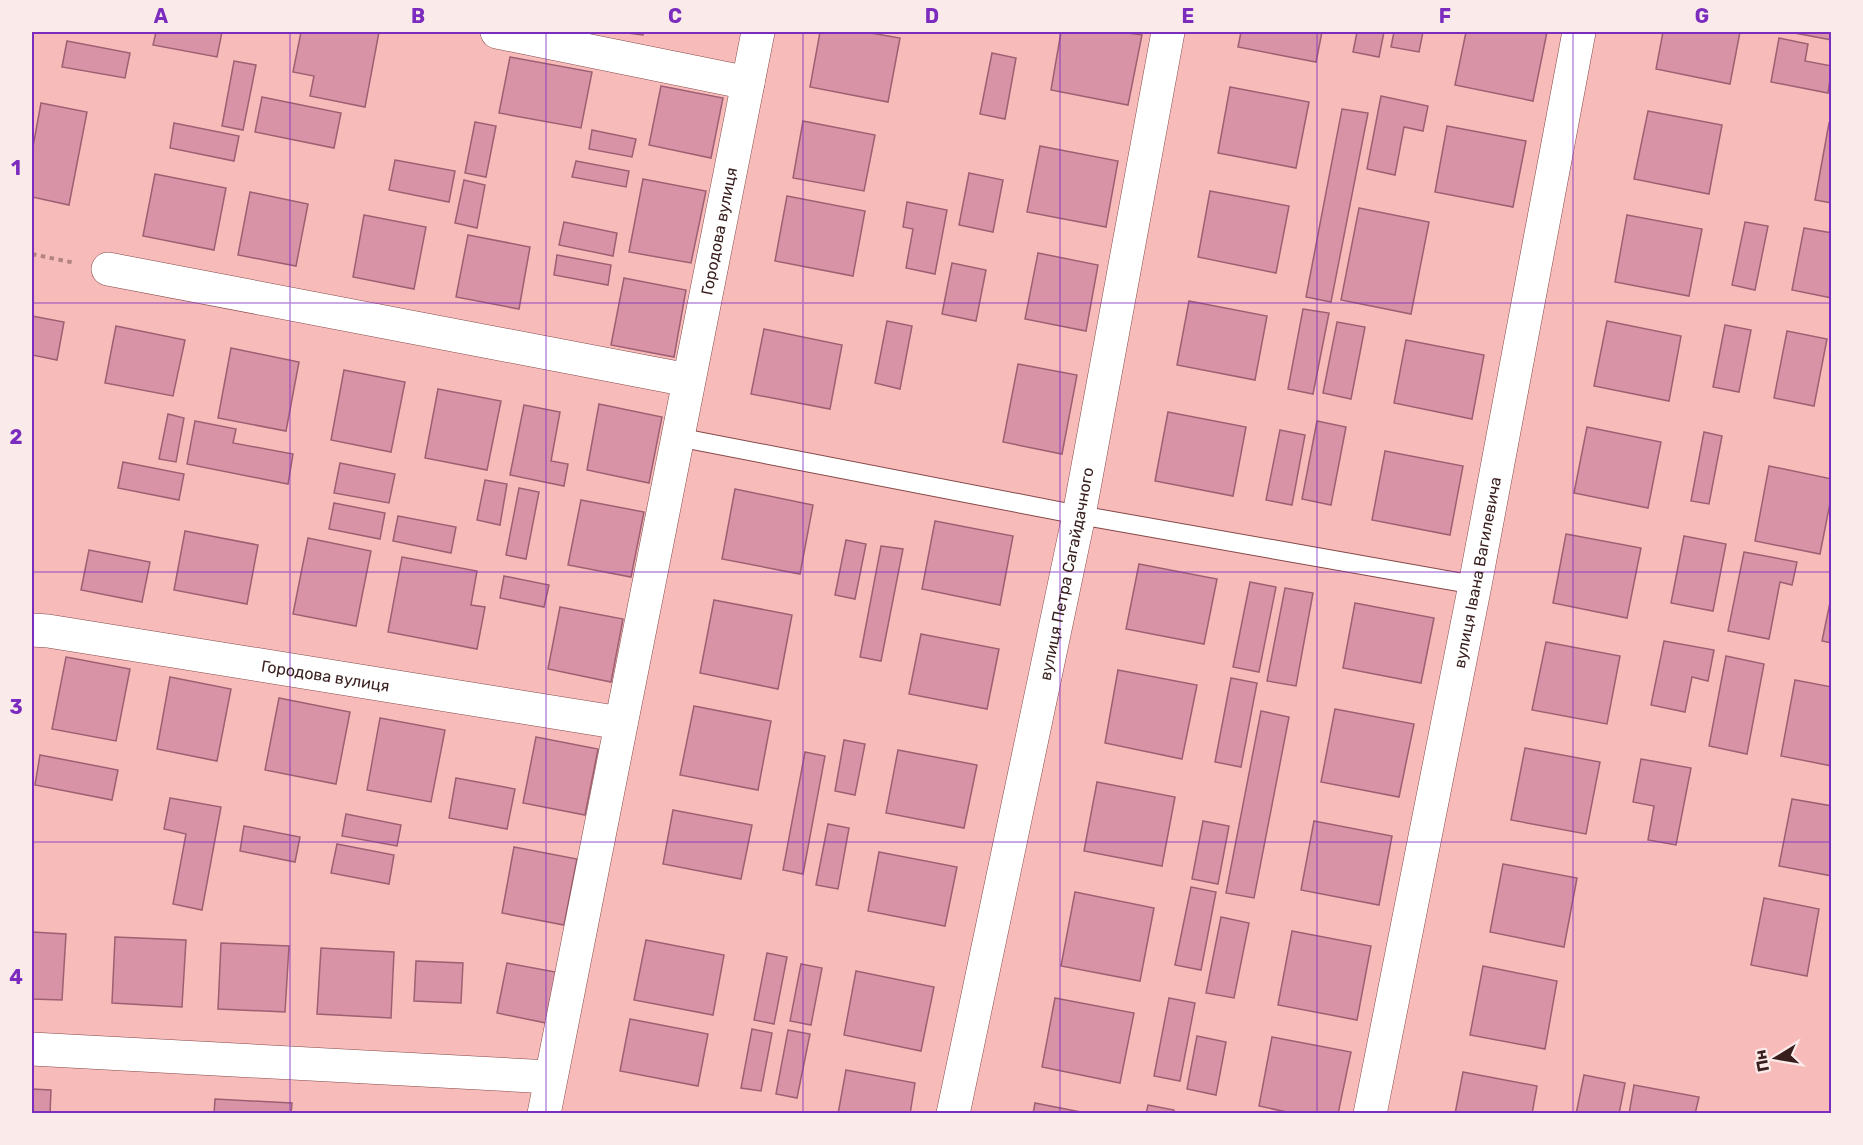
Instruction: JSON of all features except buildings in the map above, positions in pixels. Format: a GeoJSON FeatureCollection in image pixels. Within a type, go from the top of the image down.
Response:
{"type":"FeatureCollection","features":[{"type":"Feature","properties":{"kind":"street"},"geometry":{"type":"LineString","coordinates":[[497,32],[748,83]]}},
{"type":"Feature","properties":{"kind":"street","name":"Городова вулиця"},"geometry":{"type":"LineString","coordinates":[[544,1113],[758,32]]}},
{"type":"Feature","properties":{"kind":"street","name":"вулиця Петра Сагайдачного"},"geometry":{"type":"LineString","coordinates":[[953,1113],[1079,515],[1168,32]]}},
{"type":"Feature","properties":{"kind":"street","name":"вулиця Івана Вагилевича"},"geometry":{"type":"LineString","coordinates":[[1371,1113],[1475,585],[1580,32]]}},
{"type":"Feature","properties":{"kind":"street"},"geometry":{"type":"LineString","coordinates":[[108,269],[688,380]]}},
{"type":"Feature","properties":{"kind":"street","name":"Городова вулиця"},"geometry":{"type":"LineString","coordinates":[[32,630],[621,723]]}},
{"type":"Feature","properties":{"kind":"street"},"geometry":{"type":"LineString","coordinates":[[32,1049],[550,1077]]}},
{"type":"Feature","properties":{"kind":"lane"},"geometry":{"type":"LineString","coordinates":[[677,437],[1079,515],[1475,585]]}},
{"type":"Feature","properties":{"kind":"path"},"geometry":{"type":"LineString","coordinates":[[32,255],[108,269]]}}]}
